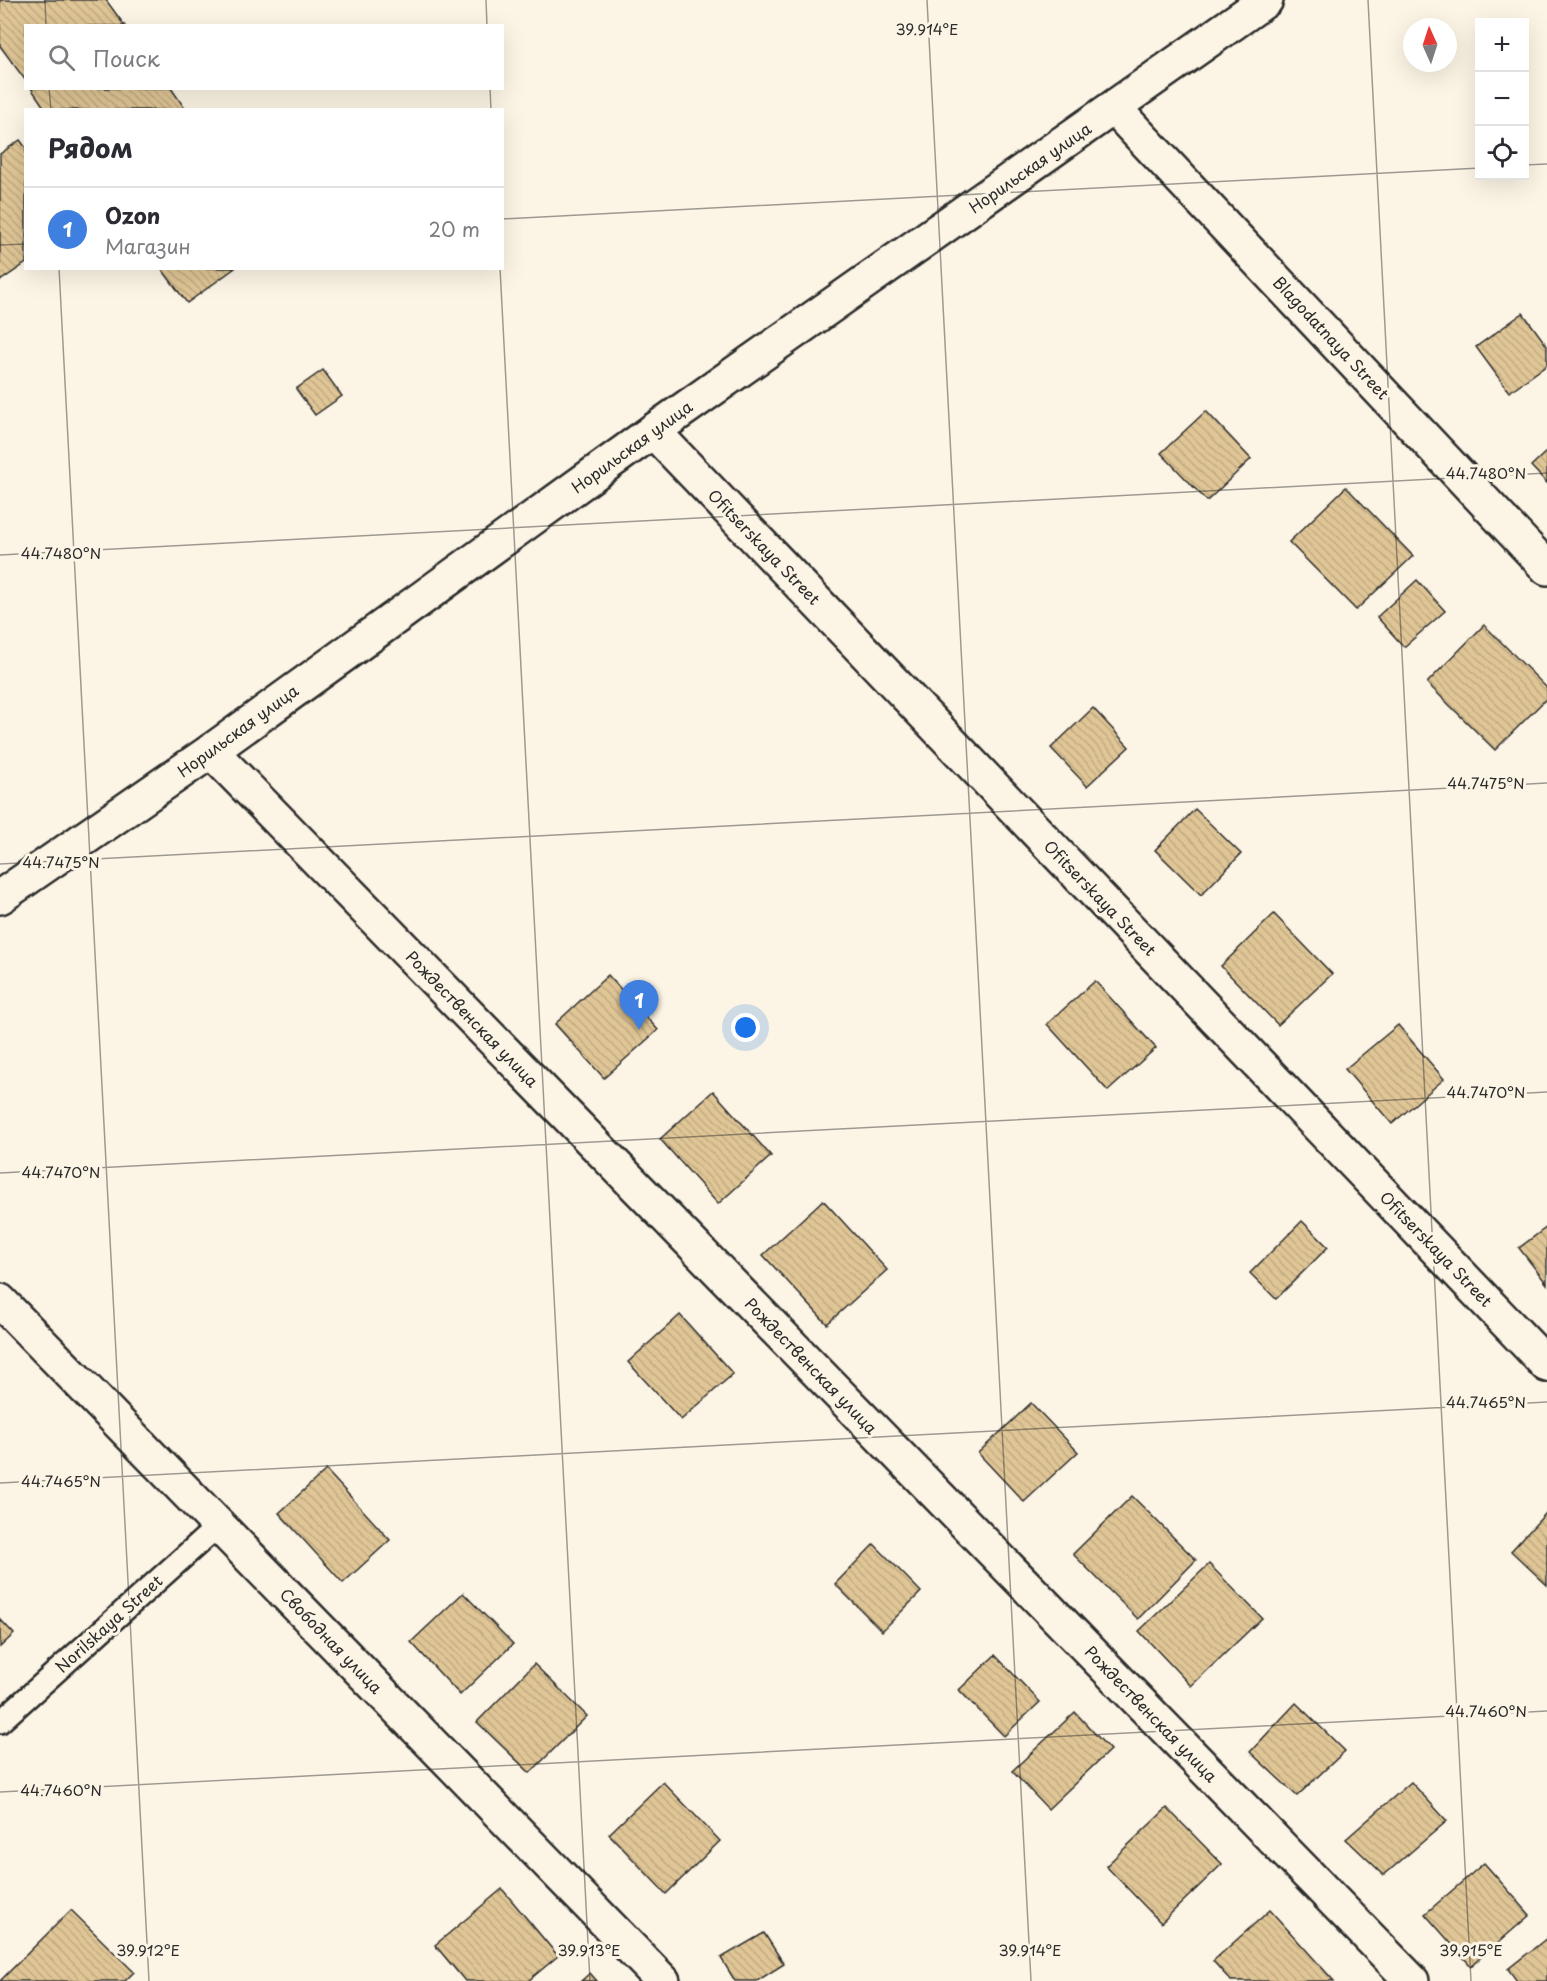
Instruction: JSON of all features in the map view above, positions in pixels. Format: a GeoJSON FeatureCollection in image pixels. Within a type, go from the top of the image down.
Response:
{"type":"FeatureCollection","features":[{"type":"Feature","properties":{"kind":"street","name":"Норильская улица"},"geometry":{"type":"LineString","coordinates":[[0,897],[211,751],[653,431],[1266,0]]}},
{"type":"Feature","properties":{"kind":"street","name":"Blagodatnaya Street"},"geometry":{"type":"LineString","coordinates":[[1114,108],[1547,568]]}},
{"type":"Feature","properties":{"kind":"street","name":"Ofitserskaya Street"},"geometry":{"type":"LineString","coordinates":[[653,431],[1547,1365]]}},
{"type":"Feature","properties":{"kind":"street","name":"Рождественская улица"},"geometry":{"type":"LineString","coordinates":[[211,751],[1412,1981]]}},
{"type":"Feature","properties":{"kind":"street","name":"Свободная улица"},"geometry":{"type":"LineString","coordinates":[[0,1301],[663,1981]]}},
{"type":"Feature","properties":{"kind":"lane","name":"Norilskaya Street"},"geometry":{"type":"LineString","coordinates":[[0,1722],[218,1526]]}},
{"type":"Feature","properties":{"kind":"building"},"geometry":{"type":"Polygon","coordinates":[[[0,0],[106,0],[124,24],[24,24],[24,78],[0,46],[0,0]]]}},
{"type":"Feature","properties":{"kind":"building"},"geometry":{"type":"Polygon","coordinates":[[[32,90],[172,90],[185,108],[45,108],[32,90]]]}},
{"type":"Feature","properties":{"kind":"building"},"geometry":{"type":"Polygon","coordinates":[[[20,140],[24,145],[24,264],[0,281],[0,154],[20,140]]]}},
{"type":"Feature","properties":{"kind":"building"},"geometry":{"type":"Polygon","coordinates":[[[162,270],[232,270],[187,303],[162,270]]]}},
{"type":"Feature","properties":{"kind":"building"},"geometry":{"type":"Polygon","coordinates":[[[1523,313],[1547,346],[1547,365],[1509,392],[1476,347],[1523,313]]]}},
{"type":"Feature","properties":{"kind":"building"},"geometry":{"type":"Polygon","coordinates":[[[323,370],[342,396],[315,415],[296,389],[323,370]]]}},
{"type":"Feature","properties":{"kind":"building"},"geometry":{"type":"Polygon","coordinates":[[[1206,411],[1251,459],[1207,501],[1161,453],[1206,411]]]}},
{"type":"Feature","properties":{"kind":"building"},"geometry":{"type":"Polygon","coordinates":[[[1547,451],[1547,483],[1531,466],[1547,451]]]}},
{"type":"Feature","properties":{"kind":"building"},"geometry":{"type":"Polygon","coordinates":[[[1346,487],[1413,556],[1356,610],[1289,542],[1346,487]]]}},
{"type":"Feature","properties":{"kind":"building"},"geometry":{"type":"Polygon","coordinates":[[[1417,580],[1445,611],[1404,647],[1377,617],[1417,580]]]}},
{"type":"Feature","properties":{"kind":"building"},"geometry":{"type":"Polygon","coordinates":[[[1484,625],[1547,688],[1547,698],[1495,750],[1427,683],[1484,625]]]}},
{"type":"Feature","properties":{"kind":"building"},"geometry":{"type":"Polygon","coordinates":[[[1093,708],[1129,747],[1087,786],[1051,748],[1093,708]]]}},
{"type":"Feature","properties":{"kind":"building"},"geometry":{"type":"Polygon","coordinates":[[[1195,809],[1241,854],[1201,895],[1155,850],[1195,809]]]}},
{"type":"Feature","properties":{"kind":"building"},"geometry":{"type":"Polygon","coordinates":[[[1274,914],[1332,974],[1278,1025],[1221,966],[1274,914]]]}},
{"type":"Feature","properties":{"kind":"building"},"geometry":{"type":"Polygon","coordinates":[[[608,975],[658,1030],[604,1078],[555,1024],[608,975]]]}},
{"type":"Feature","properties":{"kind":"building"},"geometry":{"type":"Polygon","coordinates":[[[1095,981],[1156,1048],[1108,1091],[1047,1024],[1095,981]]]}},
{"type":"Feature","properties":{"kind":"building"},"geometry":{"type":"Polygon","coordinates":[[[1398,1025],[1444,1079],[1392,1124],[1345,1069],[1398,1025]]]}},
{"type":"Feature","properties":{"kind":"building"},"geometry":{"type":"Polygon","coordinates":[[[713,1091],[771,1156],[718,1204],[660,1139],[713,1091]]]}},
{"type":"Feature","properties":{"kind":"building"},"geometry":{"type":"Polygon","coordinates":[[[823,1200],[887,1270],[827,1324],[763,1255],[823,1200]]]}},
{"type":"Feature","properties":{"kind":"building"},"geometry":{"type":"Polygon","coordinates":[[[1302,1221],[1328,1247],[1276,1299],[1250,1273],[1302,1221]]]}},
{"type":"Feature","properties":{"kind":"building"},"geometry":{"type":"Polygon","coordinates":[[[1547,1227],[1547,1284],[1519,1248],[1547,1227]]]}},
{"type":"Feature","properties":{"kind":"building"},"geometry":{"type":"Polygon","coordinates":[[[680,1315],[733,1374],[681,1420],[628,1362],[680,1315]]]}},
{"type":"Feature","properties":{"kind":"building"},"geometry":{"type":"Polygon","coordinates":[[[1031,1403],[1078,1452],[1024,1502],[978,1453],[1031,1403]]]}},
{"type":"Feature","properties":{"kind":"building"},"geometry":{"type":"Polygon","coordinates":[[[326,1470],[390,1540],[343,1583],[279,1513],[326,1470]]]}},
{"type":"Feature","properties":{"kind":"building"},"geometry":{"type":"Polygon","coordinates":[[[1132,1496],[1196,1560],[1138,1619],[1073,1554],[1132,1496]]]}},
{"type":"Feature","properties":{"kind":"building"},"geometry":{"type":"Polygon","coordinates":[[[1547,1512],[1547,1585],[1511,1551],[1547,1512]]]}},
{"type":"Feature","properties":{"kind":"building"},"geometry":{"type":"Polygon","coordinates":[[[874,1544],[921,1592],[882,1631],[835,1584],[874,1544]]]}},
{"type":"Feature","properties":{"kind":"building"},"geometry":{"type":"Polygon","coordinates":[[[1209,1564],[1262,1618],[1191,1686],[1139,1631],[1209,1564]]]}},
{"type":"Feature","properties":{"kind":"building"},"geometry":{"type":"Polygon","coordinates":[[[463,1593],[513,1644],[460,1695],[411,1642],[463,1593]]]}},
{"type":"Feature","properties":{"kind":"building"},"geometry":{"type":"Polygon","coordinates":[[[0,1619],[14,1634],[0,1647],[0,1619]]]}},
{"type":"Feature","properties":{"kind":"building"},"geometry":{"type":"Polygon","coordinates":[[[995,1655],[1040,1702],[1004,1736],[959,1690],[995,1655]]]}},
{"type":"Feature","properties":{"kind":"building"},"geometry":{"type":"Polygon","coordinates":[[[534,1664],[587,1716],[530,1773],[477,1722],[534,1664]]]}},
{"type":"Feature","properties":{"kind":"building"},"geometry":{"type":"Polygon","coordinates":[[[1296,1703],[1345,1751],[1297,1796],[1250,1752],[1296,1703]]]}},
{"type":"Feature","properties":{"kind":"building"},"geometry":{"type":"Polygon","coordinates":[[[1075,1712],[1110,1750],[1048,1809],[1012,1771],[1075,1712]]]}},
{"type":"Feature","properties":{"kind":"building"},"geometry":{"type":"Polygon","coordinates":[[[663,1782],[720,1841],[666,1894],[609,1834],[663,1782]]]}},
{"type":"Feature","properties":{"kind":"building"},"geometry":{"type":"Polygon","coordinates":[[[1411,1782],[1447,1821],[1384,1875],[1346,1839],[1411,1782]]]}},
{"type":"Feature","properties":{"kind":"building"},"geometry":{"type":"Polygon","coordinates":[[[1167,1808],[1222,1864],[1161,1923],[1106,1866],[1167,1808]]]}},
{"type":"Feature","properties":{"kind":"building"},"geometry":{"type":"Polygon","coordinates":[[[1484,1863],[1530,1915],[1471,1966],[1425,1914],[1484,1863]]]}},
{"type":"Feature","properties":{"kind":"building"},"geometry":{"type":"Polygon","coordinates":[[[502,1889],[558,1956],[528,1981],[465,1981],[435,1945],[502,1889]]]}},
{"type":"Feature","properties":{"kind":"building"},"geometry":{"type":"Polygon","coordinates":[[[71,1910],[134,1972],[125,1981],[0,1981],[71,1910]]]}},
{"type":"Feature","properties":{"kind":"building"},"geometry":{"type":"Polygon","coordinates":[[[1270,1910],[1334,1981],[1231,1981],[1213,1961],[1270,1910]]]}},
{"type":"Feature","properties":{"kind":"building"},"geometry":{"type":"Polygon","coordinates":[[[764,1933],[784,1964],[757,1981],[735,1981],[721,1958],[764,1933]]]}},
{"type":"Feature","properties":{"kind":"building"},"geometry":{"type":"Polygon","coordinates":[[[1547,1938],[1547,1981],[1517,1981],[1508,1969],[1547,1938]]]}},
{"type":"Feature","properties":{"kind":"building"},"geometry":{"type":"Polygon","coordinates":[[[590,1973],[597,1981],[581,1981],[590,1973]]]}},
{"type":"Feature","properties":{"kind":"place","name":"Ozon"},"geometry":{"type":"Point","coordinates":[639,1030]}}]}
